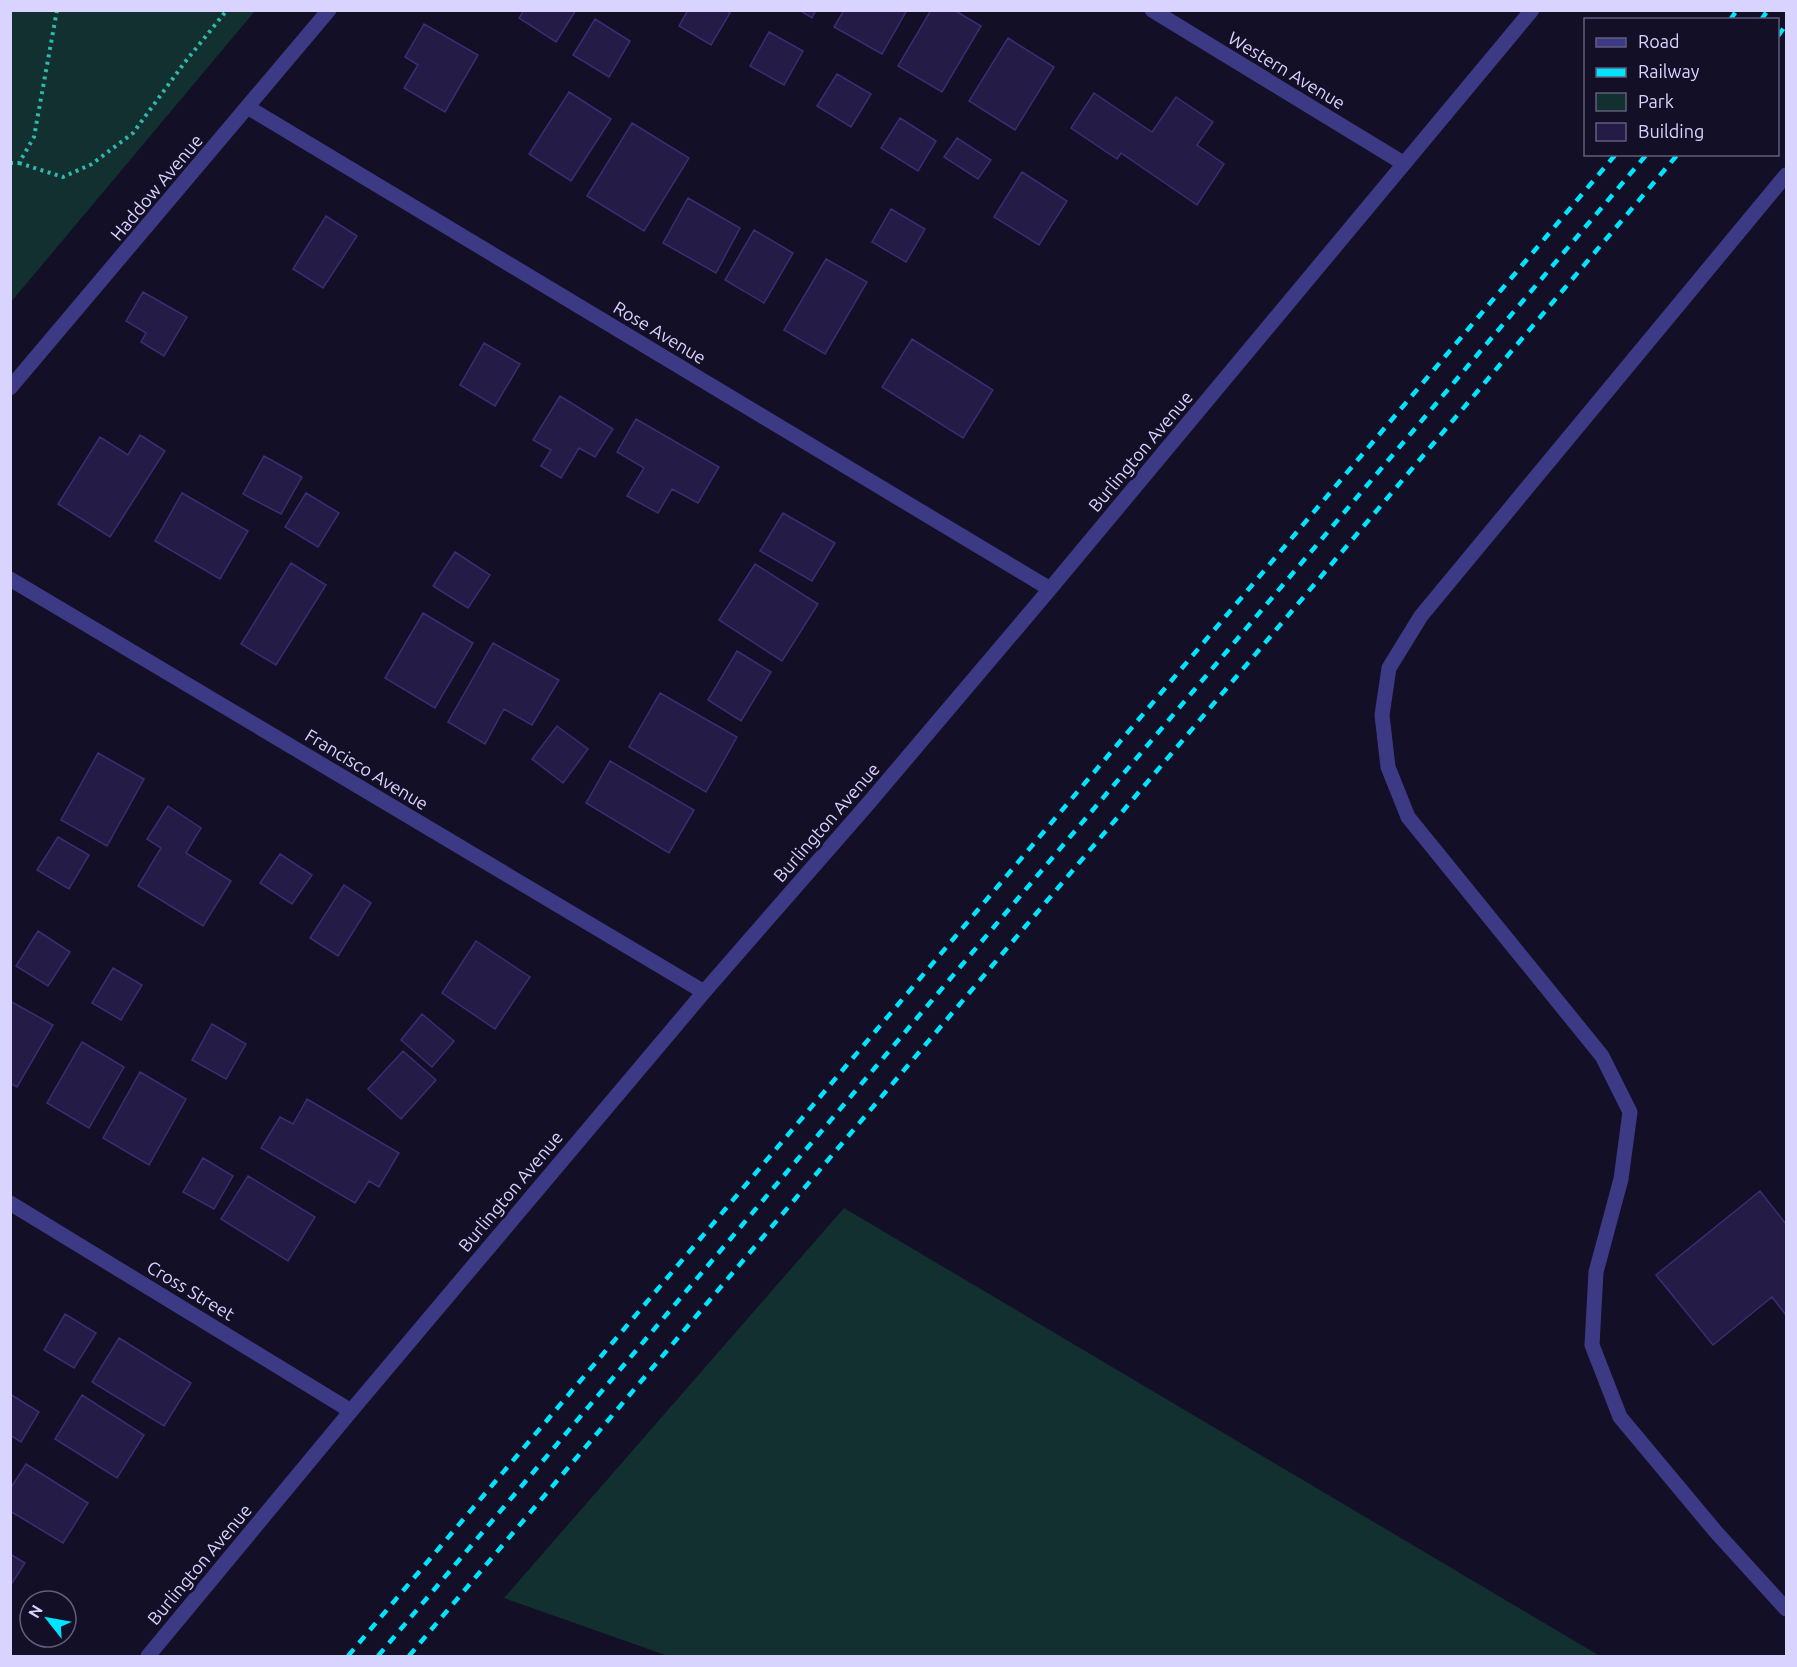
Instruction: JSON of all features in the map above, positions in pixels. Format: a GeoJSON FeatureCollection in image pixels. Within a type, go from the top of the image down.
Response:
{"type":"FeatureCollection","features":[{"type":"Feature","properties":{"kind":"street","name":"Haddow Avenue"},"geometry":{"type":"LineString","coordinates":[[10,388],[249,108],[329,10]]}},
{"type":"Feature","properties":{"kind":"street","name":"Western Avenue"},"geometry":{"type":"LineString","coordinates":[[1152,10],[1403,163]]}},
{"type":"Feature","properties":{"kind":"street","name":"Burlington Avenue"},"geometry":{"type":"LineString","coordinates":[[148,1656],[704,992],[867,805],[1050,589],[1532,10]]}},
{"type":"Feature","properties":{"kind":"street","name":"Rose Avenue"},"geometry":{"type":"LineString","coordinates":[[249,108],[1050,589]]}},
{"type":"Feature","properties":{"kind":"street"},"geometry":{"type":"LineString","coordinates":[[1786,175],[1421,616],[1389,668],[1382,715],[1388,766],[1408,817],[1602,1056],[1630,1112],[1621,1179],[1596,1272],[1592,1346],[1620,1417],[1716,1532],[1786,1609]]}},
{"type":"Feature","properties":{"kind":"street","name":"Francisco Avenue"},"geometry":{"type":"LineString","coordinates":[[10,579],[704,992]]}},
{"type":"Feature","properties":{"kind":"street","name":"Cross Street"},"geometry":{"type":"LineString","coordinates":[[10,1203],[351,1411]]}},
{"type":"Feature","properties":{"kind":"path"},"geometry":{"type":"LineString","coordinates":[[19,163],[34,137],[57,10]]}},
{"type":"Feature","properties":{"kind":"path"},"geometry":{"type":"LineString","coordinates":[[10,163],[19,163],[63,177],[93,164],[133,133],[227,10]]}},
{"type":"Feature","properties":{"kind":"green space"},"geometry":{"type":"Polygon","coordinates":[[[10,11],[255,11],[11,302],[10,11]]]}},
{"type":"Feature","properties":{"kind":"green space"},"geometry":{"type":"Polygon","coordinates":[[[844,1208],[1600,1656],[668,1656],[504,1598],[844,1208]]]}},
{"type":"Feature","properties":{"kind":"building"},"geometry":{"type":"Polygon","coordinates":[[[524,10],[576,10],[556,42],[519,18],[524,10]]]}},
{"type":"Feature","properties":{"kind":"building"},"geometry":{"type":"Polygon","coordinates":[[[688,10],[726,10],[730,13],[711,45],[679,26],[688,10]]]}},
{"type":"Feature","properties":{"kind":"building"},"geometry":{"type":"Polygon","coordinates":[[[799,10],[816,10],[812,18],[799,10]]]}},
{"type":"Feature","properties":{"kind":"building"},"geometry":{"type":"Polygon","coordinates":[[[844,10],[907,10],[882,54],[834,27],[844,10]]]}},
{"type":"Feature","properties":{"kind":"building"},"geometry":{"type":"Polygon","coordinates":[[[931,10],[954,10],[981,26],[942,92],[898,66],[931,10]]]}},
{"type":"Feature","properties":{"kind":"building"},"geometry":{"type":"Polygon","coordinates":[[[595,19],[630,41],[609,77],[573,55],[595,19]]]}},
{"type":"Feature","properties":{"kind":"building"},"geometry":{"type":"Polygon","coordinates":[[[424,24],[478,55],[445,112],[404,88],[418,65],[405,57],[424,24]]]}},
{"type":"Feature","properties":{"kind":"building"},"geometry":{"type":"Polygon","coordinates":[[[769,32],[803,51],[784,85],[750,66],[769,32]]]}},
{"type":"Feature","properties":{"kind":"building"},"geometry":{"type":"Polygon","coordinates":[[[1008,38],[1054,67],[1015,130],[969,101],[1008,38]]]}},
{"type":"Feature","properties":{"kind":"building"},"geometry":{"type":"Polygon","coordinates":[[[837,74],[871,94],[851,127],[817,106],[837,74]]]}},
{"type":"Feature","properties":{"kind":"building"},"geometry":{"type":"Polygon","coordinates":[[[569,92],[611,119],[571,181],[529,154],[569,92]]]}},
{"type":"Feature","properties":{"kind":"building"},"geometry":{"type":"Polygon","coordinates":[[[1094,93],[1152,132],[1176,97],[1213,122],[1197,145],[1224,164],[1197,205],[1121,153],[1117,159],[1071,128],[1094,93]]]}},
{"type":"Feature","properties":{"kind":"building"},"geometry":{"type":"Polygon","coordinates":[[[900,118],[936,141],[918,171],[881,148],[900,118]]]}},
{"type":"Feature","properties":{"kind":"building"},"geometry":{"type":"Polygon","coordinates":[[[632,123],[689,158],[644,231],[587,196],[632,123]]]}},
{"type":"Feature","properties":{"kind":"building"},"geometry":{"type":"Polygon","coordinates":[[[957,138],[991,160],[978,179],[944,157],[957,138]]]}},
{"type":"Feature","properties":{"kind":"building"},"geometry":{"type":"Polygon","coordinates":[[[1022,172],[1067,201],[1039,245],[994,217],[1022,172]]]}},
{"type":"Feature","properties":{"kind":"building"},"geometry":{"type":"Polygon","coordinates":[[[688,198],[740,228],[716,273],[663,243],[688,198]]]}},
{"type":"Feature","properties":{"kind":"building"},"geometry":{"type":"Polygon","coordinates":[[[891,209],[925,229],[906,262],[872,242],[891,209]]]}},
{"type":"Feature","properties":{"kind":"building"},"geometry":{"type":"Polygon","coordinates":[[[326,216],[357,236],[323,288],[293,269],[326,216]]]}},
{"type":"Feature","properties":{"kind":"building"},"geometry":{"type":"Polygon","coordinates":[[[754,230],[793,253],[764,303],[725,280],[754,230]]]}},
{"type":"Feature","properties":{"kind":"building"},"geometry":{"type":"Polygon","coordinates":[[[826,259],[867,282],[825,354],[784,330],[826,259]]]}},
{"type":"Feature","properties":{"kind":"building"},"geometry":{"type":"Polygon","coordinates":[[[143,292],[187,317],[164,356],[141,342],[146,333],[126,321],[143,292]]]}},
{"type":"Feature","properties":{"kind":"building"},"geometry":{"type":"Polygon","coordinates":[[[912,339],[993,390],[963,438],[882,387],[912,339]]]}},
{"type":"Feature","properties":{"kind":"building"},"geometry":{"type":"Polygon","coordinates":[[[484,343],[520,364],[495,406],[460,385],[484,343]]]}},
{"type":"Feature","properties":{"kind":"building"},"geometry":{"type":"Polygon","coordinates":[[[560,396],[613,429],[595,457],[579,448],[561,478],[541,466],[551,450],[533,440],[560,396]]]}},
{"type":"Feature","properties":{"kind":"building"},"geometry":{"type":"Polygon","coordinates":[[[636,419],[719,467],[698,503],[672,489],[658,513],[627,496],[644,468],[617,452],[636,419]]]}},
{"type":"Feature","properties":{"kind":"building"},"geometry":{"type":"Polygon","coordinates":[[[140,435],[165,451],[110,537],[58,504],[100,437],[128,455],[140,435]]]}},
{"type":"Feature","properties":{"kind":"building"},"geometry":{"type":"Polygon","coordinates":[[[264,456],[302,477],[281,514],[243,494],[264,456]]]}},
{"type":"Feature","properties":{"kind":"building"},"geometry":{"type":"Polygon","coordinates":[[[182,493],[248,531],[220,579],[155,541],[182,493]]]}},
{"type":"Feature","properties":{"kind":"building"},"geometry":{"type":"Polygon","coordinates":[[[306,493],[339,513],[318,547],[285,527],[306,493]]]}},
{"type":"Feature","properties":{"kind":"building"},"geometry":{"type":"Polygon","coordinates":[[[783,513],[835,543],[812,581],[760,551],[783,513]]]}},
{"type":"Feature","properties":{"kind":"building"},"geometry":{"type":"Polygon","coordinates":[[[455,552],[490,575],[468,608],[433,586],[455,552]]]}},
{"type":"Feature","properties":{"kind":"building"},"geometry":{"type":"Polygon","coordinates":[[[291,563],[326,585],[276,665],[241,644],[291,563]]]}},
{"type":"Feature","properties":{"kind":"building"},"geometry":{"type":"Polygon","coordinates":[[[755,564],[818,604],[782,661],[719,620],[755,564]]]}},
{"type":"Feature","properties":{"kind":"building"},"geometry":{"type":"Polygon","coordinates":[[[423,613],[473,643],[435,708],[385,678],[423,613]]]}},
{"type":"Feature","properties":{"kind":"building"},"geometry":{"type":"Polygon","coordinates":[[[493,643],[559,680],[532,725],[504,709],[485,744],[448,722],[493,643]]]}},
{"type":"Feature","properties":{"kind":"building"},"geometry":{"type":"Polygon","coordinates":[[[737,651],[771,672],[741,721],[708,700],[737,651]]]}},
{"type":"Feature","properties":{"kind":"building"},"geometry":{"type":"Polygon","coordinates":[[[660,693],[737,737],[706,792],[629,747],[660,693]]]}},
{"type":"Feature","properties":{"kind":"building"},"geometry":{"type":"Polygon","coordinates":[[[557,726],[588,749],[563,783],[532,759],[557,726]]]}},
{"type":"Feature","properties":{"kind":"building"},"geometry":{"type":"Polygon","coordinates":[[[98,753],[144,779],[107,846],[61,820],[98,753]]]}},
{"type":"Feature","properties":{"kind":"building"},"geometry":{"type":"Polygon","coordinates":[[[610,761],[694,810],[669,853],[586,803],[610,761]]]}},
{"type":"Feature","properties":{"kind":"building"},"geometry":{"type":"Polygon","coordinates":[[[168,806],[201,828],[186,853],[231,881],[203,926],[138,886],[161,848],[147,839],[168,806]]]}},
{"type":"Feature","properties":{"kind":"building"},"geometry":{"type":"Polygon","coordinates":[[[58,837],[89,855],[69,889],[37,870],[58,837]]]}},
{"type":"Feature","properties":{"kind":"building"},"geometry":{"type":"Polygon","coordinates":[[[280,854],[312,875],[292,904],[260,883],[280,854]]]}},
{"type":"Feature","properties":{"kind":"building"},"geometry":{"type":"Polygon","coordinates":[[[344,885],[371,903],[338,956],[310,938],[344,885]]]}},
{"type":"Feature","properties":{"kind":"building"},"geometry":{"type":"Polygon","coordinates":[[[38,931],[70,952],[48,986],[16,966],[38,931]]]}},
{"type":"Feature","properties":{"kind":"building"},"geometry":{"type":"Polygon","coordinates":[[[476,941],[530,977],[495,1029],[442,993],[476,941]]]}},
{"type":"Feature","properties":{"kind":"building"},"geometry":{"type":"Polygon","coordinates":[[[113,968],[142,985],[121,1020],[92,1003],[113,968]]]}},
{"type":"Feature","properties":{"kind":"building"},"geometry":{"type":"Polygon","coordinates":[[[10,1001],[53,1025],[17,1087],[10,1083],[10,1001]]]}},
{"type":"Feature","properties":{"kind":"building"},"geometry":{"type":"Polygon","coordinates":[[[422,1014],[454,1041],[432,1067],[401,1040],[422,1014]]]}},
{"type":"Feature","properties":{"kind":"building"},"geometry":{"type":"Polygon","coordinates":[[[212,1024],[246,1044],[226,1079],[192,1060],[212,1024]]]}},
{"type":"Feature","properties":{"kind":"building"},"geometry":{"type":"Polygon","coordinates":[[[82,1042],[124,1067],[89,1128],[47,1103],[82,1042]]]}},
{"type":"Feature","properties":{"kind":"building"},"geometry":{"type":"Polygon","coordinates":[[[403,1051],[436,1080],[401,1119],[368,1089],[403,1051]]]}},
{"type":"Feature","properties":{"kind":"building"},"geometry":{"type":"Polygon","coordinates":[[[140,1072],[186,1099],[149,1165],[103,1138],[140,1072]]]}},
{"type":"Feature","properties":{"kind":"building"},"geometry":{"type":"Polygon","coordinates":[[[307,1099],[399,1153],[379,1187],[369,1181],[355,1203],[261,1148],[280,1117],[293,1124],[307,1099]]]}},
{"type":"Feature","properties":{"kind":"building"},"geometry":{"type":"Polygon","coordinates":[[[203,1158],[233,1176],[214,1209],[183,1192],[203,1158]]]}},
{"type":"Feature","properties":{"kind":"building"},"geometry":{"type":"Polygon","coordinates":[[[248,1176],[315,1217],[288,1261],[221,1219],[248,1176]]]}},
{"type":"Feature","properties":{"kind":"building"},"geometry":{"type":"Polygon","coordinates":[[[1760,1191],[1786,1224],[1786,1315],[1772,1297],[1713,1345],[1656,1275],[1760,1191]]]}},
{"type":"Feature","properties":{"kind":"building"},"geometry":{"type":"Polygon","coordinates":[[[65,1314],[96,1333],[74,1368],[44,1350],[65,1314]]]}},
{"type":"Feature","properties":{"kind":"building"},"geometry":{"type":"Polygon","coordinates":[[[119,1338],[191,1383],[164,1426],[92,1382],[119,1338]]]}},
{"type":"Feature","properties":{"kind":"building"},"geometry":{"type":"Polygon","coordinates":[[[10,1394],[39,1412],[21,1442],[10,1435],[10,1394]]]}},
{"type":"Feature","properties":{"kind":"building"},"geometry":{"type":"Polygon","coordinates":[[[82,1395],[144,1435],[117,1478],[55,1439],[82,1395]]]}},
{"type":"Feature","properties":{"kind":"building"},"geometry":{"type":"Polygon","coordinates":[[[26,1464],[88,1503],[63,1543],[10,1511],[10,1489],[26,1464]]]}},
{"type":"Feature","properties":{"kind":"building"},"geometry":{"type":"Polygon","coordinates":[[[10,1554],[25,1563],[10,1586],[10,1554]]]}},
{"type":"Feature","properties":{"kind":"railway"},"geometry":{"type":"LineString","coordinates":[[1731,18],[1737,10]]}},
{"type":"Feature","properties":{"kind":"railway"},"geometry":{"type":"LineString","coordinates":[[1762,18],[1768,10]]}},
{"type":"Feature","properties":{"kind":"railway"},"geometry":{"type":"LineString","coordinates":[[1779,35],[1786,25]]}},
{"type":"Feature","properties":{"kind":"railway"},"geometry":{"type":"LineString","coordinates":[[348,1656],[1614,156]]}},
{"type":"Feature","properties":{"kind":"railway"},"geometry":{"type":"LineString","coordinates":[[378,1656],[1645,156]]}},
{"type":"Feature","properties":{"kind":"railway"},"geometry":{"type":"LineString","coordinates":[[409,1656],[1676,156]]}}]}
